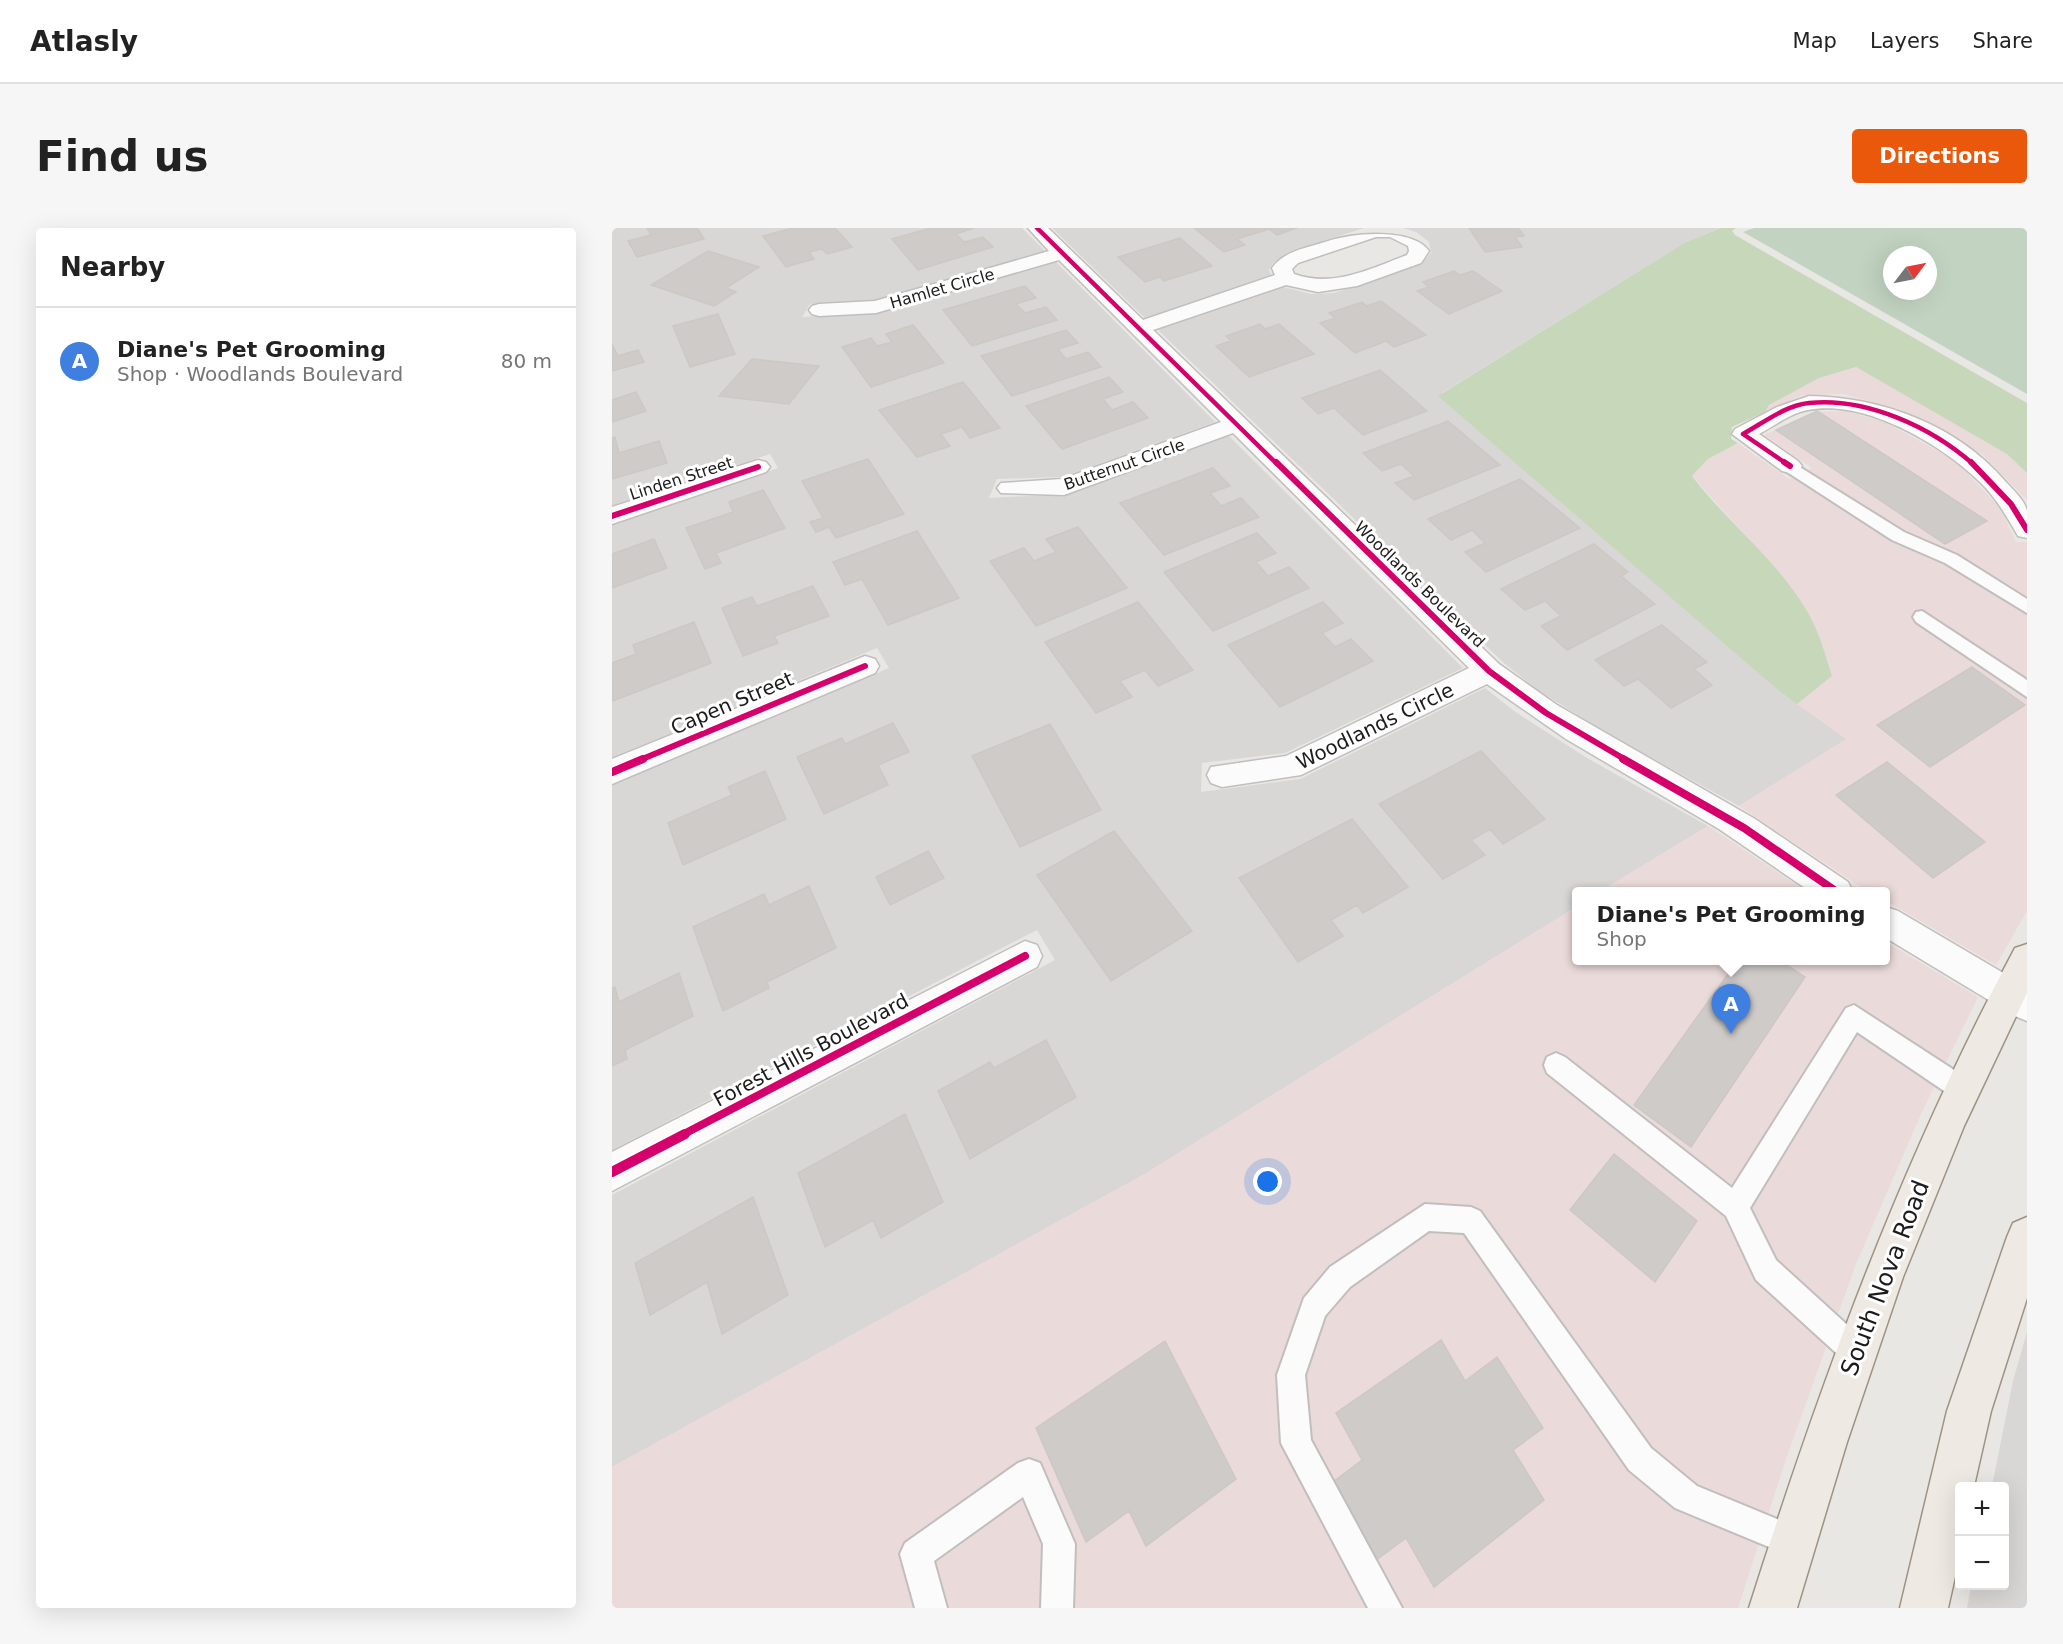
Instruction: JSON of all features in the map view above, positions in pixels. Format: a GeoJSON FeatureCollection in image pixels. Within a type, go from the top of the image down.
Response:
{"type":"FeatureCollection","features":[{"type":"Feature","properties":{"kind":"main road","name":"South Nova Road"},"geometry":{"type":"LineString","coordinates":[[1773,1608],[1793,1541],[1882,1278],[1962,1089],[2018,999],[2027,959]]}},
{"type":"Feature","properties":{"kind":"main road"},"geometry":{"type":"LineString","coordinates":[[1924,1608],[1970,1411],[2016,1300],[2027,1237]]}},
{"type":"Feature","properties":{"kind":"street","name":"Woodlands Boulevard"},"geometry":{"type":"LineString","coordinates":[[1037,228],[1489,670],[1535,707],[1600,747],[1731,820],[1831,887]]}},
{"type":"Feature","properties":{"kind":"street"},"geometry":{"type":"LineString","coordinates":[[1138,328],[1286,278],[1301,286],[1334,287],[1414,259],[1419,252],[1416,243],[1406,236],[1375,231],[1299,255],[1282,268],[1286,278]]}},
{"type":"Feature","properties":{"kind":"street","name":"Hamlet Circle"},"geometry":{"type":"LineString","coordinates":[[819,310],[876,307],[1062,253]]}},
{"type":"Feature","properties":{"kind":"street"},"geometry":{"type":"LineString","coordinates":[[1790,466],[1743,434],[1806,403],[1846,402],[1893,415],[1968,457],[2016,507],[2027,530]]}},
{"type":"Feature","properties":{"kind":"street","name":"Butternut Circle"},"geometry":{"type":"LineString","coordinates":[[1009,488],[1064,487],[1236,424]]}},
{"type":"Feature","properties":{"kind":"street","name":"Linden Street"},"geometry":{"type":"LineString","coordinates":[[612,516],[758,467]]}},
{"type":"Feature","properties":{"kind":"street","name":"Capen Street"},"geometry":{"type":"LineString","coordinates":[[612,772],[866,666]]}},
{"type":"Feature","properties":{"kind":"street","name":"Woodlands Circle"},"geometry":{"type":"LineString","coordinates":[[1222,775],[1290,767],[1489,670]]}},
{"type":"Feature","properties":{"kind":"street"},"geometry":{"type":"LineString","coordinates":[[1890,923],[2018,999]]}},
{"type":"Feature","properties":{"kind":"street","name":"Forest Hills Boulevard"},"geometry":{"type":"LineString","coordinates":[[612,1172],[1025,956]]}},
{"type":"Feature","properties":{"kind":"lane"},"geometry":{"type":"LineString","coordinates":[[1790,466],[1898,536],[1951,560],[2027,607]]}},
{"type":"Feature","properties":{"kind":"lane"},"geometry":{"type":"LineString","coordinates":[[1922,617],[2027,690]]}},
{"type":"Feature","properties":{"kind":"lane"},"geometry":{"type":"LineString","coordinates":[[1735,1207],[1854,1016],[1962,1089]]}},
{"type":"Feature","properties":{"kind":"lane"},"geometry":{"type":"LineString","coordinates":[[1556,1065],[1735,1207],[1766,1270],[1856,1352]]}},
{"type":"Feature","properties":{"kind":"lane"},"geometry":{"type":"LineString","coordinates":[[1386,1608],[1296,1443],[1291,1375],[1314,1308],[1340,1277],[1425,1217],[1472,1220],[1640,1459],[1686,1497],[1793,1541]]}},
{"type":"Feature","properties":{"kind":"lane"},"geometry":{"type":"LineString","coordinates":[[931,1608],[916,1554],[1029,1474],[1059,1544],[1057,1608]]}},
{"type":"Feature","properties":{"kind":"shaded area"},"geometry":{"type":"Polygon","coordinates":[[[612,228],[1022,228],[1045,251],[876,301],[810,304],[802,317],[880,313],[1055,261],[1215,422],[1062,477],[997,479],[989,498],[1070,494],[1229,436],[1463,668],[1285,753],[1202,763],[1201,792],[1300,779],[1485,688],[1514,711],[1587,758],[1708,826],[1608,887],[1572,887],[1572,909],[1143,1175],[612,1467],[612,1195],[1055,960],[1037,930],[612,1150],[612,785],[889,668],[877,648],[612,758],[612,525],[778,468],[770,454],[612,507],[612,228]]]}},
{"type":"Feature","properties":{"kind":"shaded area"},"geometry":{"type":"Polygon","coordinates":[[[1052,228],[1364,228],[1289,252],[1273,263],[1269,270],[1271,276],[1145,318],[1052,228]]]}},
{"type":"Feature","properties":{"kind":"shaded area"},"geometry":{"type":"Polygon","coordinates":[[[1403,228],[1721,228],[1684,243],[1442,393],[1779,691],[1847,739],[1739,806],[1612,736],[1539,691],[1504,663],[1157,329],[1283,287],[1311,294],[1334,293],[1421,264],[1431,253],[1429,242],[1416,232],[1403,228]]]}},
{"type":"Feature","properties":{"kind":"shaded area"},"geometry":{"type":"Polygon","coordinates":[[[1856,367],[2008,454],[2027,473],[2027,500],[1982,454],[1902,410],[1843,394],[1803,395],[1765,412],[1769,405],[1819,378],[1856,367]]]}},
{"type":"Feature","properties":{"kind":"shaded area"},"geometry":{"type":"Polygon","coordinates":[[[1845,411],[1885,422],[1956,461],[2001,509],[2016,542],[2027,542],[2027,911],[1996,965],[1890,903],[1890,887],[1861,887],[1739,806],[1846,739],[1797,704],[1832,676],[1807,611],[1772,565],[1692,476],[1708,459],[1738,443],[1789,479],[1812,468],[1764,435],[1814,412],[1845,411]]]}},
{"type":"Feature","properties":{"kind":"shaded area"},"geometry":{"type":"Polygon","coordinates":[[[1708,826],[1800,887],[1608,887],[1708,826]]]}},
{"type":"Feature","properties":{"kind":"shaded area"},"geometry":{"type":"Polygon","coordinates":[[[1572,909],[1572,965],[1890,965],[1890,944],[1978,997],[1921,1114],[1856,1264],[1786,1459],[1738,1608],[612,1608],[612,1467],[1143,1175],[1572,909]]]}},
{"type":"Feature","properties":{"kind":"shaded area"},"geometry":{"type":"Polygon","coordinates":[[[2027,1332],[2027,1608],[1967,1608],[1970,1590],[2009,1590],[2009,1482],[1993,1482],[2013,1381],[2027,1332]]]}},
{"type":"Feature","properties":{"kind":"green space"},"geometry":{"type":"Polygon","coordinates":[[[1721,228],[1736,228],[1732,231],[1735,235],[2027,403],[2027,473],[2007,454],[1856,367],[1819,378],[1769,405],[1765,412],[1732,427],[1731,439],[1738,443],[1708,459],[1692,476],[1795,592],[1815,626],[1832,676],[1797,704],[1779,691],[1438,396],[1684,243],[1721,228]]]}},
{"type":"Feature","properties":{"kind":"green space"},"geometry":{"type":"Polygon","coordinates":[[[1754,228],[2027,228],[2027,394],[1743,232],[1754,228]]]}},
{"type":"Feature","properties":{"kind":"building"},"geometry":{"type":"Polygon","coordinates":[[[647,228],[697,228],[704,239],[637,257],[628,241],[651,235],[647,228]]]}},
{"type":"Feature","properties":{"kind":"building"},"geometry":{"type":"Polygon","coordinates":[[[793,228],[835,228],[852,247],[827,254],[822,249],[809,252],[814,259],[786,267],[763,236],[793,228]]]}},
{"type":"Feature","properties":{"kind":"building"},"geometry":{"type":"Polygon","coordinates":[[[931,228],[974,228],[956,234],[964,242],[983,237],[993,247],[918,270],[892,239],[931,228]]]}},
{"type":"Feature","properties":{"kind":"building"},"geometry":{"type":"Polygon","coordinates":[[[1194,228],[1297,228],[1277,235],[1269,229],[1237,239],[1245,245],[1224,252],[1194,228]]]}},
{"type":"Feature","properties":{"kind":"building"},"geometry":{"type":"Polygon","coordinates":[[[1469,228],[1518,228],[1524,236],[1515,237],[1522,247],[1485,252],[1469,228]]]}},
{"type":"Feature","properties":{"kind":"building"},"geometry":{"type":"Polygon","coordinates":[[[1180,238],[1212,266],[1164,281],[1160,277],[1145,282],[1118,257],[1180,238]]]}},
{"type":"Feature","properties":{"kind":"building"},"geometry":{"type":"Polygon","coordinates":[[[708,251],[759,267],[726,288],[736,292],[714,306],[651,285],[708,251]]]}},
{"type":"Feature","properties":{"kind":"building"},"geometry":{"type":"Polygon","coordinates":[[[1454,271],[1460,275],[1473,271],[1502,291],[1449,314],[1417,291],[1429,287],[1423,282],[1454,271]]]}},
{"type":"Feature","properties":{"kind":"building"},"geometry":{"type":"Polygon","coordinates":[[[1025,286],[1036,298],[1016,304],[1025,313],[1046,307],[1057,320],[972,346],[943,310],[1025,286]]]}},
{"type":"Feature","properties":{"kind":"building"},"geometry":{"type":"Polygon","coordinates":[[[1381,301],[1426,335],[1394,347],[1386,341],[1355,353],[1320,323],[1335,318],[1329,313],[1362,302],[1367,306],[1381,301]]]}},
{"type":"Feature","properties":{"kind":"building"},"geometry":{"type":"Polygon","coordinates":[[[718,314],[735,354],[690,367],[673,326],[718,314]]]}},
{"type":"Feature","properties":{"kind":"building"},"geometry":{"type":"Polygon","coordinates":[[[1260,324],[1265,329],[1279,324],[1314,354],[1249,377],[1216,346],[1231,341],[1226,336],[1260,324]]]}},
{"type":"Feature","properties":{"kind":"building"},"geometry":{"type":"Polygon","coordinates":[[[913,325],[944,363],[871,387],[842,347],[871,338],[877,346],[892,342],[886,334],[913,325]]]}},
{"type":"Feature","properties":{"kind":"building"},"geometry":{"type":"Polygon","coordinates":[[[1066,330],[1078,343],[1058,349],[1066,359],[1088,352],[1101,367],[1012,396],[981,356],[1066,330]]]}},
{"type":"Feature","properties":{"kind":"building"},"geometry":{"type":"Polygon","coordinates":[[[612,344],[618,356],[638,350],[644,362],[612,371],[612,344]]]}},
{"type":"Feature","properties":{"kind":"building"},"geometry":{"type":"Polygon","coordinates":[[[752,359],[819,366],[789,404],[719,396],[752,359]]]}},
{"type":"Feature","properties":{"kind":"building"},"geometry":{"type":"Polygon","coordinates":[[[1380,370],[1427,411],[1363,435],[1334,408],[1318,414],[1302,398],[1380,370]]]}},
{"type":"Feature","properties":{"kind":"building"},"geometry":{"type":"Polygon","coordinates":[[[1109,377],[1123,392],[1103,399],[1112,410],[1133,402],[1148,418],[1062,449],[1026,406],[1109,377]]]}},
{"type":"Feature","properties":{"kind":"building"},"geometry":{"type":"Polygon","coordinates":[[[963,382],[1000,428],[970,438],[962,427],[941,434],[950,446],[917,457],[879,410],[963,382]]]}},
{"type":"Feature","properties":{"kind":"building"},"geometry":{"type":"Polygon","coordinates":[[[636,392],[646,411],[612,422],[612,400],[636,392]]]}},
{"type":"Feature","properties":{"kind":"building"},"geometry":{"type":"Polygon","coordinates":[[[1817,411],[1987,521],[1945,544],[1776,430],[1817,411]]]}},
{"type":"Feature","properties":{"kind":"building"},"geometry":{"type":"Polygon","coordinates":[[[1448,421],[1500,465],[1414,500],[1395,483],[1414,476],[1401,464],[1382,471],[1363,453],[1448,421]]]}},
{"type":"Feature","properties":{"kind":"building"},"geometry":{"type":"Polygon","coordinates":[[[615,437],[619,453],[659,441],[667,463],[612,479],[612,438],[615,437]]]}},
{"type":"Feature","properties":{"kind":"building"},"geometry":{"type":"Polygon","coordinates":[[[868,459],[904,514],[836,538],[829,527],[816,532],[810,522],[823,518],[802,481],[868,459]]]}},
{"type":"Feature","properties":{"kind":"building"},"geometry":{"type":"Polygon","coordinates":[[[1213,468],[1230,486],[1210,493],[1221,506],[1241,498],[1259,517],[1164,555],[1120,503],[1213,468]]]}},
{"type":"Feature","properties":{"kind":"building"},"geometry":{"type":"Polygon","coordinates":[[[1520,479],[1580,528],[1486,572],[1465,552],[1485,543],[1472,530],[1451,540],[1428,519],[1520,479]]]}},
{"type":"Feature","properties":{"kind":"building"},"geometry":{"type":"Polygon","coordinates":[[[763,490],[785,528],[716,553],[721,563],[705,569],[686,528],[733,512],[729,502],[763,490]]]}},
{"type":"Feature","properties":{"kind":"building"},"geometry":{"type":"Polygon","coordinates":[[[1078,527],[1127,588],[1036,626],[990,561],[1024,548],[1034,561],[1056,552],[1046,539],[1078,527]]]}},
{"type":"Feature","properties":{"kind":"building"},"geometry":{"type":"Polygon","coordinates":[[[917,531],[959,598],[888,625],[862,579],[845,585],[833,562],[917,531]]]}},
{"type":"Feature","properties":{"kind":"building"},"geometry":{"type":"Polygon","coordinates":[[[1257,533],[1276,553],[1256,562],[1268,576],[1289,567],[1309,588],[1213,631],[1164,572],[1257,533]]]}},
{"type":"Feature","properties":{"kind":"building"},"geometry":{"type":"Polygon","coordinates":[[[654,539],[667,568],[612,588],[612,554],[654,539]]]}},
{"type":"Feature","properties":{"kind":"building"},"geometry":{"type":"Polygon","coordinates":[[[1594,544],[1628,572],[1621,576],[1655,604],[1567,650],[1541,626],[1561,616],[1545,601],[1525,610],[1501,589],[1594,544]]]}},
{"type":"Feature","properties":{"kind":"building"},"geometry":{"type":"Polygon","coordinates":[[[813,586],[829,616],[774,636],[778,643],[743,656],[722,608],[752,597],[757,606],[813,586]]]}},
{"type":"Feature","properties":{"kind":"building"},"geometry":{"type":"Polygon","coordinates":[[[1138,602],[1193,670],[1158,686],[1145,670],[1120,681],[1132,697],[1096,713],[1045,642],[1138,602]]]}},
{"type":"Feature","properties":{"kind":"building"},"geometry":{"type":"Polygon","coordinates":[[[1323,602],[1343,623],[1322,633],[1335,647],[1351,639],[1373,661],[1280,707],[1228,645],[1323,602]]]}},
{"type":"Feature","properties":{"kind":"building"},"geometry":{"type":"Polygon","coordinates":[[[694,622],[711,663],[613,701],[612,663],[636,654],[633,645],[694,622]]]}},
{"type":"Feature","properties":{"kind":"building"},"geometry":{"type":"Polygon","coordinates":[[[1662,625],[1707,662],[1694,669],[1712,685],[1671,708],[1638,679],[1624,686],[1595,660],[1662,625]]]}},
{"type":"Feature","properties":{"kind":"building"},"geometry":{"type":"Polygon","coordinates":[[[1972,667],[2025,705],[1930,767],[1877,725],[1972,667]]]}},
{"type":"Feature","properties":{"kind":"building"},"geometry":{"type":"Polygon","coordinates":[[[893,723],[909,752],[878,765],[888,785],[824,814],[797,757],[842,738],[845,744],[893,723]]]}},
{"type":"Feature","properties":{"kind":"building"},"geometry":{"type":"Polygon","coordinates":[[[1050,724],[1101,810],[1020,847],[972,756],[1050,724]]]}},
{"type":"Feature","properties":{"kind":"building"},"geometry":{"type":"Polygon","coordinates":[[[1481,751],[1545,819],[1503,844],[1490,829],[1471,840],[1485,855],[1443,879],[1379,804],[1481,751]]]}},
{"type":"Feature","properties":{"kind":"building"},"geometry":{"type":"Polygon","coordinates":[[[1887,762],[1985,842],[1933,878],[1836,795],[1887,762]]]}},
{"type":"Feature","properties":{"kind":"building"},"geometry":{"type":"Polygon","coordinates":[[[765,771],[786,819],[683,865],[668,823],[732,795],[728,787],[765,771]]]}},
{"type":"Feature","properties":{"kind":"building"},"geometry":{"type":"Polygon","coordinates":[[[1352,819],[1408,887],[1363,913],[1357,905],[1331,920],[1343,936],[1298,962],[1239,878],[1352,819]]]}},
{"type":"Feature","properties":{"kind":"building"},"geometry":{"type":"Polygon","coordinates":[[[1114,831],[1192,931],[1111,981],[1037,875],[1114,831]]]}},
{"type":"Feature","properties":{"kind":"building"},"geometry":{"type":"Polygon","coordinates":[[[928,851],[944,878],[890,905],[876,877],[928,851]]]}},
{"type":"Feature","properties":{"kind":"building"},"geometry":{"type":"Polygon","coordinates":[[[809,886],[836,948],[767,982],[769,988],[723,1011],[693,927],[764,894],[769,905],[809,886]]]}},
{"type":"Feature","properties":{"kind":"building"},"geometry":{"type":"Polygon","coordinates":[[[1734,965],[1787,965],[1805,977],[1691,1147],[1634,1105],[1734,965]]]}},
{"type":"Feature","properties":{"kind":"building"},"geometry":{"type":"Polygon","coordinates":[[[679,973],[693,1016],[625,1050],[627,1059],[612,1066],[612,988],[615,987],[619,1002],[679,973]]]}},
{"type":"Feature","properties":{"kind":"building"},"geometry":{"type":"Polygon","coordinates":[[[1046,1040],[1076,1097],[970,1159],[938,1091],[990,1062],[994,1068],[1046,1040]]]}},
{"type":"Feature","properties":{"kind":"building"},"geometry":{"type":"Polygon","coordinates":[[[905,1114],[943,1202],[881,1238],[873,1220],[825,1247],[798,1173],[905,1114]]]}},
{"type":"Feature","properties":{"kind":"building"},"geometry":{"type":"Polygon","coordinates":[[[1614,1154],[1697,1221],[1655,1282],[1570,1210],[1614,1154]]]}},
{"type":"Feature","properties":{"kind":"building"},"geometry":{"type":"Polygon","coordinates":[[[753,1197],[788,1295],[722,1334],[707,1282],[650,1315],[635,1263],[753,1197]]]}},
{"type":"Feature","properties":{"kind":"building"},"geometry":{"type":"Polygon","coordinates":[[[1441,1340],[1465,1381],[1497,1357],[1543,1428],[1513,1450],[1544,1500],[1434,1587],[1406,1538],[1371,1564],[1329,1485],[1362,1460],[1336,1413],[1441,1340]]]}},
{"type":"Feature","properties":{"kind":"building"},"geometry":{"type":"Polygon","coordinates":[[[1165,1341],[1236,1479],[1146,1546],[1129,1511],[1086,1542],[1036,1428],[1165,1341]]]}},
{"type":"Feature","properties":{"kind":"cycle path"},"geometry":{"type":"LineString","coordinates":[[1037,228],[1489,671],[1546,713],[1744,828],[1830,887]]}},
{"type":"Feature","properties":{"kind":"cycle path"},"geometry":{"type":"LineString","coordinates":[[1790,466],[1743,434],[1785,411],[1809,403],[1840,403],[1872,410],[1904,421],[1936,437],[1965,456],[1990,479],[2011,504],[2027,530]]}},
{"type":"Feature","properties":{"kind":"cycle path"},"geometry":{"type":"LineString","coordinates":[[612,516],[758,467]]}},
{"type":"Feature","properties":{"kind":"cycle path"},"geometry":{"type":"LineString","coordinates":[[612,772],[865,666]]}},
{"type":"Feature","properties":{"kind":"cycle path"},"geometry":{"type":"LineString","coordinates":[[612,1172],[1025,956]]}},
{"type":"Feature","properties":{"kind":"place","name":"Diane's Pet Grooming"},"geometry":{"type":"Point","coordinates":[1731,1034]}}]}
